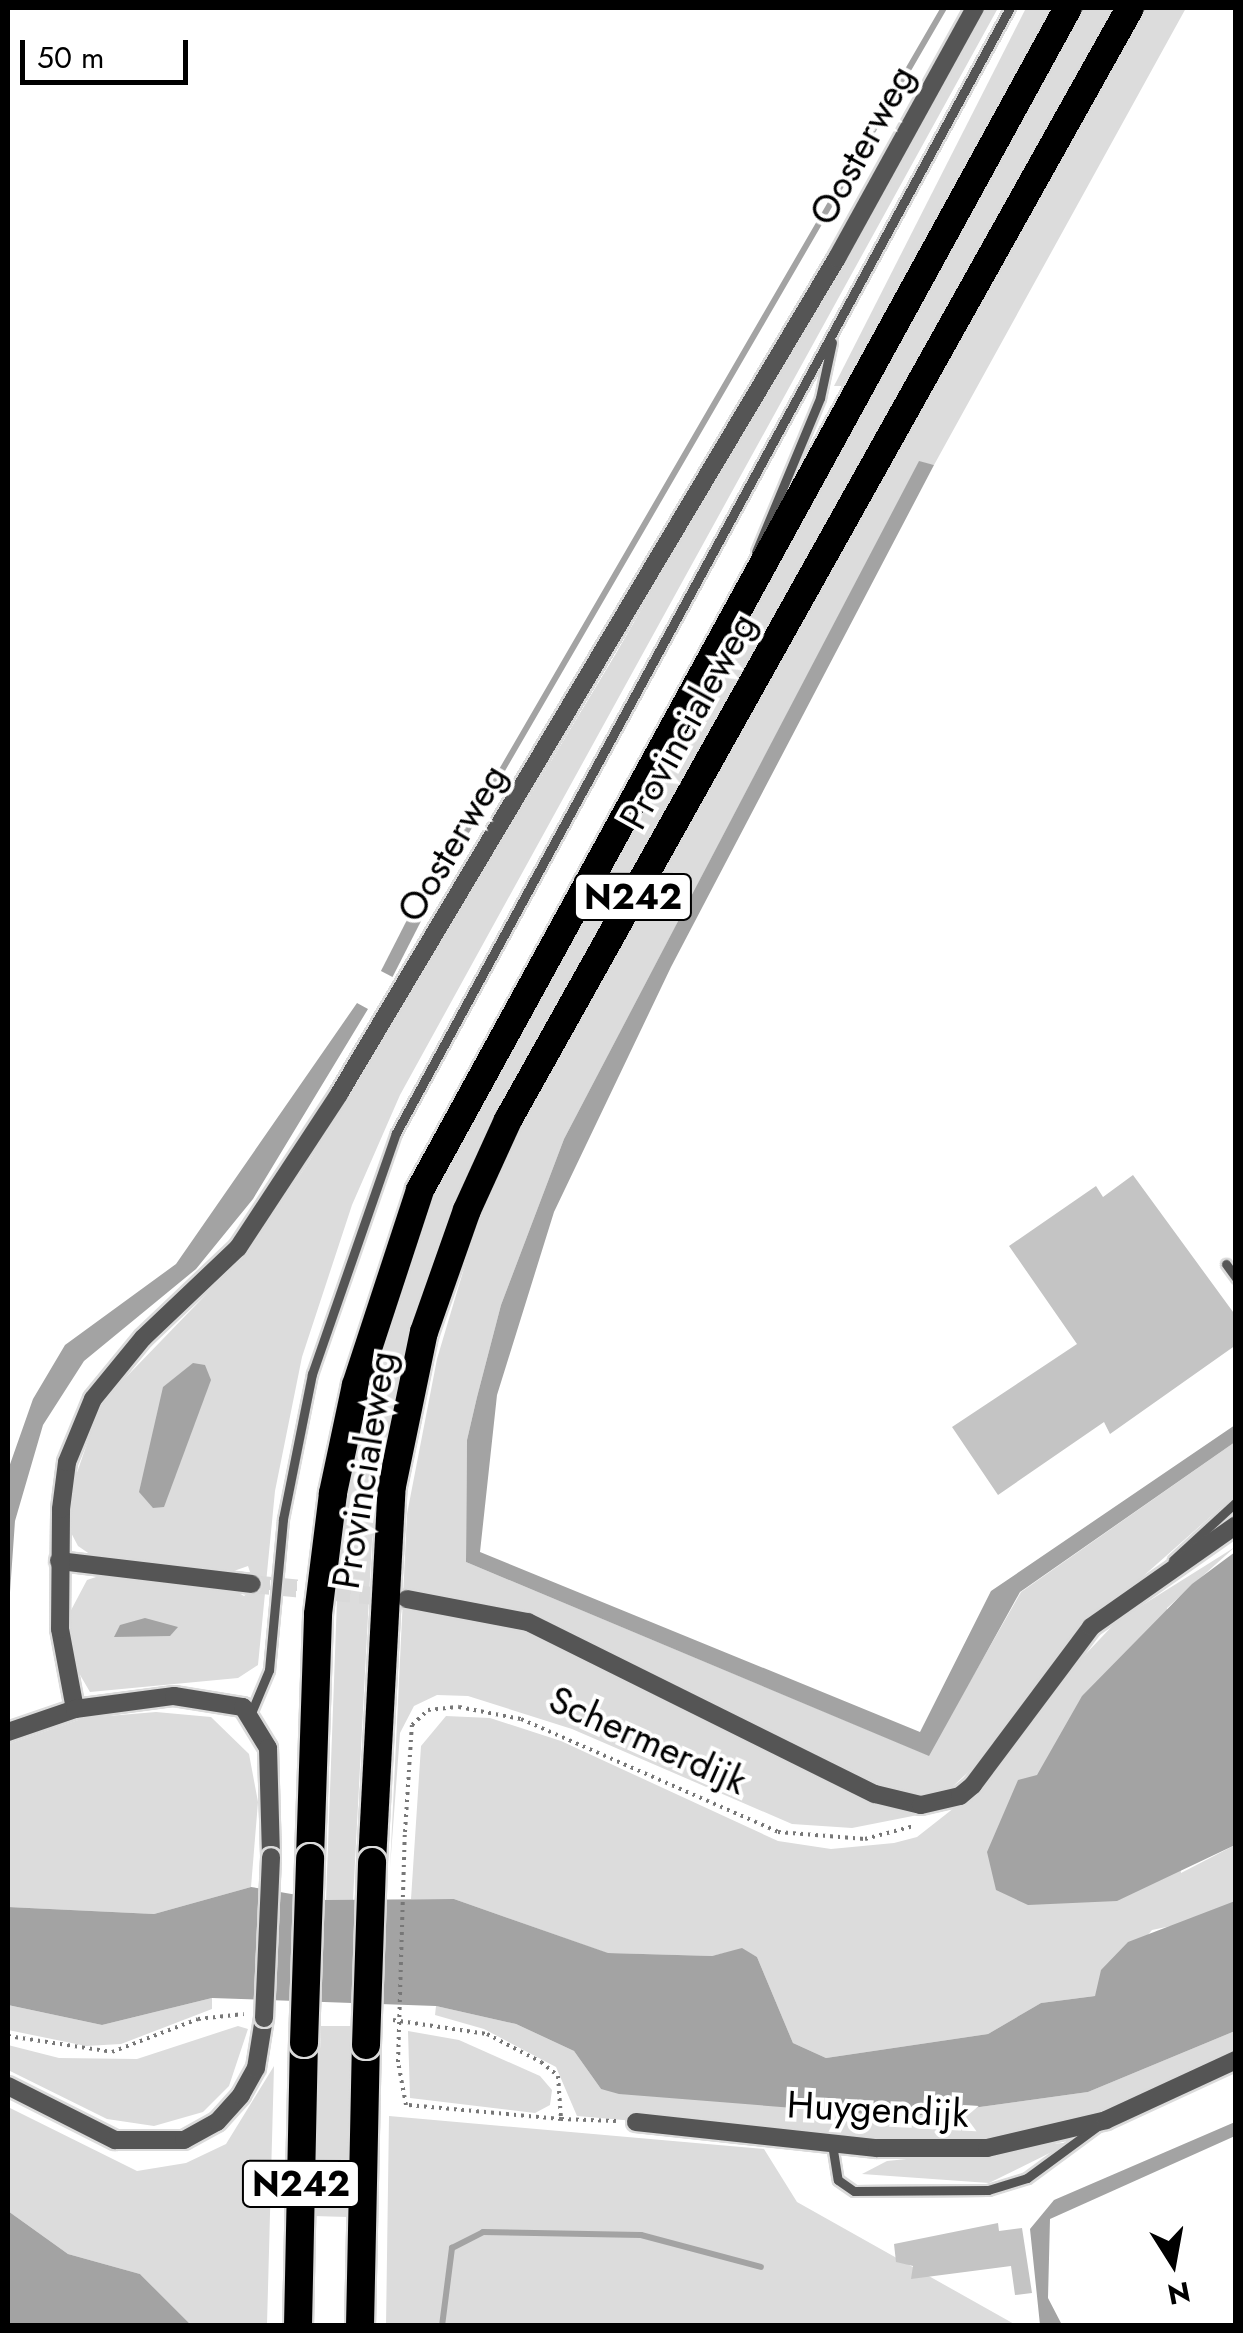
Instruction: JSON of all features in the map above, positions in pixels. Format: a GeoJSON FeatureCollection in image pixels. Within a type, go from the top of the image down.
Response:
{"type":"FeatureCollection","features":[{"type":"Feature","properties":{"kind":"highway","name":"Provincialeweg"},"geometry":{"type":"LineString","coordinates":[[298,2326],[310,1858],[324,1552],[356,1384],[399,1242],[461,1104],[1068,8]]}},
{"type":"Feature","properties":{"kind":"highway","name":"Provincialeweg"},"geometry":{"type":"LineString","coordinates":[[360,2326],[372,1862],[390,1501],[424,1332],[467,1210],[508,1120],[1130,8]]}},
{"type":"Feature","properties":{"kind":"street","name":"Oosterweg"},"geometry":{"type":"LineString","coordinates":[[76,1709],[60,1629],[59,1562],[67,1462],[92,1399],[238,1248],[339,1094],[837,258],[976,8]]}},
{"type":"Feature","properties":{"kind":"street","name":"Schermerdijk"},"geometry":{"type":"LineString","coordinates":[[406,1599],[528,1622],[875,1794],[921,1805],[973,1785],[1059,1662],[1149,1582],[1236,1525]]}},
{"type":"Feature","properties":{"kind":"street"},"geometry":{"type":"LineString","coordinates":[[59,1562],[252,1584]]}},
{"type":"Feature","properties":{"kind":"street"},"geometry":{"type":"LineString","coordinates":[[8,1732],[76,1709],[192,1695],[250,1713],[270,1758],[271,1857],[264,2018],[251,2081],[218,2122],[184,2140],[115,2140],[8,2086]]}},
{"type":"Feature","properties":{"kind":"street","name":"Huygendijk"},"geometry":{"type":"LineString","coordinates":[[636,2122],[933,2152],[1048,2138],[1106,2120],[1236,2060]]}},
{"type":"Feature","properties":{"kind":"lane","name":"Provincialeweg"},"geometry":{"type":"LineString","coordinates":[[250,1713],[269,1670],[283,1520],[312,1374],[383,1163],[615,722],[834,334],[1010,8]]}},
{"type":"Feature","properties":{"kind":"lane","name":"Provincialeweg"},"geometry":{"type":"LineString","coordinates":[[750,582],[762,528],[820,398],[834,334]]}},
{"type":"Feature","properties":{"kind":"lane"},"geometry":{"type":"LineString","coordinates":[[1226,1264],[1236,1278]]}},
{"type":"Feature","properties":{"kind":"lane"},"geometry":{"type":"LineString","coordinates":[[1149,1582],[1236,1502]]}},
{"type":"Feature","properties":{"kind":"lane"},"geometry":{"type":"LineString","coordinates":[[832,2141],[838,2180],[854,2191],[988,2190],[1078,2148],[1106,2120]]}},
{"type":"Feature","properties":{"kind":"path","name":"Schermerdijk"},"geometry":{"type":"LineString","coordinates":[[398,2062],[412,1725],[428,1710],[459,1707],[521,1719],[778,1832],[865,1839],[927,1821]]}},
{"type":"Feature","properties":{"kind":"path"},"geometry":{"type":"LineString","coordinates":[[561,2120],[636,2122]]}},
{"type":"Feature","properties":{"kind":"shaded area"},"geometry":{"type":"Polygon","coordinates":[[[987,8],[998,8],[400,1095],[352,1205],[302,1357],[275,1491],[258,1665],[238,1678],[90,1692],[76,1668],[69,1614],[87,1580],[102,1575],[229,1587],[244,1596],[255,1587],[248,1566],[231,1572],[94,1557],[78,1546],[68,1527],[71,1490],[101,1403],[250,1249],[310,1160],[615,655],[987,8]]]}},
{"type":"Feature","properties":{"kind":"shaded area"},"geometry":{"type":"Polygon","coordinates":[[[1026,8],[1053,8],[843,386],[834,386],[1026,8]]]}},
{"type":"Feature","properties":{"kind":"shaded area"},"geometry":{"type":"Polygon","coordinates":[[[1081,8],[1118,8],[577,970],[390,1431],[372,1541],[353,1900],[326,1900],[339,1544],[360,1414],[430,1198],[1081,8]]]}},
{"type":"Feature","properties":{"kind":"shaded area"},"geometry":{"type":"Polygon","coordinates":[[[1145,8],[1186,8],[934,465],[919,462],[564,1139],[501,1305],[467,1440],[466,1562],[928,1755],[1021,1592],[1235,1442],[1235,1495],[1071,1640],[1004,1739],[923,1814],[852,1828],[792,1824],[572,1729],[468,1696],[437,1695],[414,1706],[400,1733],[390,1868],[407,1514],[437,1359],[484,1201],[557,1051],[1145,8]]]}},
{"type":"Feature","properties":{"kind":"shaded area"},"geometry":{"type":"Polygon","coordinates":[[[919,461],[934,465],[671,967],[554,1212],[497,1395],[480,1552],[920,1732],[991,1591],[1235,1425],[1235,1442],[1020,1592],[929,1756],[466,1562],[467,1440],[501,1305],[564,1139],[919,461]]]}},
{"type":"Feature","properties":{"kind":"shaded area"},"geometry":{"type":"Polygon","coordinates":[[[410,914],[422,920],[393,977],[381,971],[410,914]]]}},
{"type":"Feature","properties":{"kind":"shaded area"},"geometry":{"type":"Polygon","coordinates":[[[357,1003],[368,1009],[253,1199],[196,1269],[84,1361],[43,1425],[15,1521],[8,1621],[8,1470],[33,1399],[65,1345],[176,1264],[357,1003]]]}},
{"type":"Feature","properties":{"kind":"shaded area"},"geometry":{"type":"Polygon","coordinates":[[[193,1363],[205,1365],[211,1380],[164,1507],[153,1508],[139,1492],[163,1387],[193,1363]]]}},
{"type":"Feature","properties":{"kind":"shaded area"},"geometry":{"type":"Polygon","coordinates":[[[1235,1547],[1167,1608],[1181,1873],[1235,1845],[1235,1901],[1200,1920],[1152,1930],[1095,1996],[1041,2003],[988,2034],[826,2058],[793,2043],[757,1957],[742,1949],[712,1956],[607,1953],[454,1899],[411,1899],[421,1746],[446,1716],[490,1718],[561,1741],[778,1841],[831,1849],[894,1843],[917,1837],[987,1782],[1063,1678],[1117,1621],[1235,1547]]]}},
{"type":"Feature","properties":{"kind":"shaded area"},"geometry":{"type":"Polygon","coordinates":[[[1235,1552],[1235,1845],[1117,1901],[1028,1905],[996,1890],[987,1852],[1018,1780],[1037,1775],[1082,1696],[1192,1584],[1235,1552]]]}},
{"type":"Feature","properties":{"kind":"shaded area"},"geometry":{"type":"Polygon","coordinates":[[[145,1618],[178,1627],[170,1636],[114,1637],[120,1625],[145,1618]]]}},
{"type":"Feature","properties":{"kind":"shaded area"},"geometry":{"type":"Polygon","coordinates":[[[156,1712],[211,1717],[249,1754],[258,1802],[251,1887],[154,1914],[8,1907],[8,1744],[84,1718],[156,1712]]]}},
{"type":"Feature","properties":{"kind":"shaded area"},"geometry":{"type":"Polygon","coordinates":[[[251,1887],[326,1900],[454,1899],[608,1953],[712,1956],[742,1948],[757,1957],[793,2043],[826,2058],[988,2034],[1041,2003],[1095,1996],[1101,1970],[1128,1942],[1235,1901],[1235,2031],[1088,2092],[907,2117],[619,2094],[601,2089],[574,2051],[516,2024],[436,2006],[212,1998],[102,2025],[8,2005],[8,1907],[154,1914],[251,1887]]]}},
{"type":"Feature","properties":{"kind":"shaded area"},"geometry":{"type":"Polygon","coordinates":[[[212,1998],[212,2009],[121,2044],[86,2046],[8,2030],[8,2005],[102,2025],[212,1998]]]}},
{"type":"Feature","properties":{"kind":"shaded area"},"geometry":{"type":"Polygon","coordinates":[[[436,2006],[516,2024],[574,2051],[601,2089],[907,2117],[1088,2092],[1235,2031],[1236,2052],[1085,2118],[989,2140],[899,2144],[577,2116],[556,2067],[484,2029],[435,2015],[436,2006]]]}},
{"type":"Feature","properties":{"kind":"shaded area"},"geometry":{"type":"Polygon","coordinates":[[[238,2026],[248,2029],[229,2086],[203,2112],[154,2126],[107,2119],[8,2070],[8,2045],[59,2058],[137,2059],[238,2026]]]}},
{"type":"Feature","properties":{"kind":"shaded area"},"geometry":{"type":"Polygon","coordinates":[[[321,2026],[351,2026],[348,2217],[313,2216],[321,2026]]]}},
{"type":"Feature","properties":{"kind":"shaded area"},"geometry":{"type":"Polygon","coordinates":[[[408,2031],[459,2040],[540,2076],[552,2090],[550,2105],[535,2113],[410,2098],[408,2031]]]}},
{"type":"Feature","properties":{"kind":"shaded area"},"geometry":{"type":"Polygon","coordinates":[[[274,2066],[267,2325],[191,2325],[140,2274],[68,2254],[8,2211],[8,2107],[137,2171],[186,2163],[226,2144],[274,2066]]]}},
{"type":"Feature","properties":{"kind":"shaded area"},"geometry":{"type":"Polygon","coordinates":[[[389,2116],[764,2149],[797,2202],[1016,2325],[386,2326],[389,2116]]]}},
{"type":"Feature","properties":{"kind":"shaded area"},"geometry":{"type":"Polygon","coordinates":[[[1235,2122],[1235,2136],[1050,2219],[1048,2298],[1062,2325],[1040,2325],[1030,2229],[1054,2200],[1235,2122]]]}},
{"type":"Feature","properties":{"kind":"shaded area"},"geometry":{"type":"Polygon","coordinates":[[[1072,2142],[989,2183],[862,2174],[887,2161],[1072,2142]]]}},
{"type":"Feature","properties":{"kind":"shaded area"},"geometry":{"type":"Polygon","coordinates":[[[8,2211],[68,2254],[140,2274],[191,2325],[8,2325],[8,2211]]]}},
{"type":"Feature","properties":{"kind":"building"},"geometry":{"type":"Polygon","coordinates":[[[1133,1175],[1236,1316],[1236,1345],[1110,1434],[1104,1422],[998,1495],[952,1427],[1077,1344],[1009,1246],[1096,1186],[1103,1197],[1133,1175]]]}},
{"type":"Feature","properties":{"kind":"building"},"geometry":{"type":"Polygon","coordinates":[[[998,2223],[999,2231],[1022,2228],[1032,2293],[1015,2295],[1011,2266],[911,2279],[913,2266],[896,2262],[894,2244],[998,2223]]]}},
{"type":"Feature","properties":{"kind":"waterway"},"geometry":{"type":"LineString","coordinates":[[440,877],[944,8]]}},
{"type":"Feature","properties":{"kind":"waterway"},"geometry":{"type":"LineString","coordinates":[[442,2326],[452,2248],[483,2232],[641,2235],[761,2267]]}},
{"type":"Feature","properties":{"kind":"tunnel"},"geometry":{"type":"LineString","coordinates":[[252,1584],[396,1598]]}}]}
